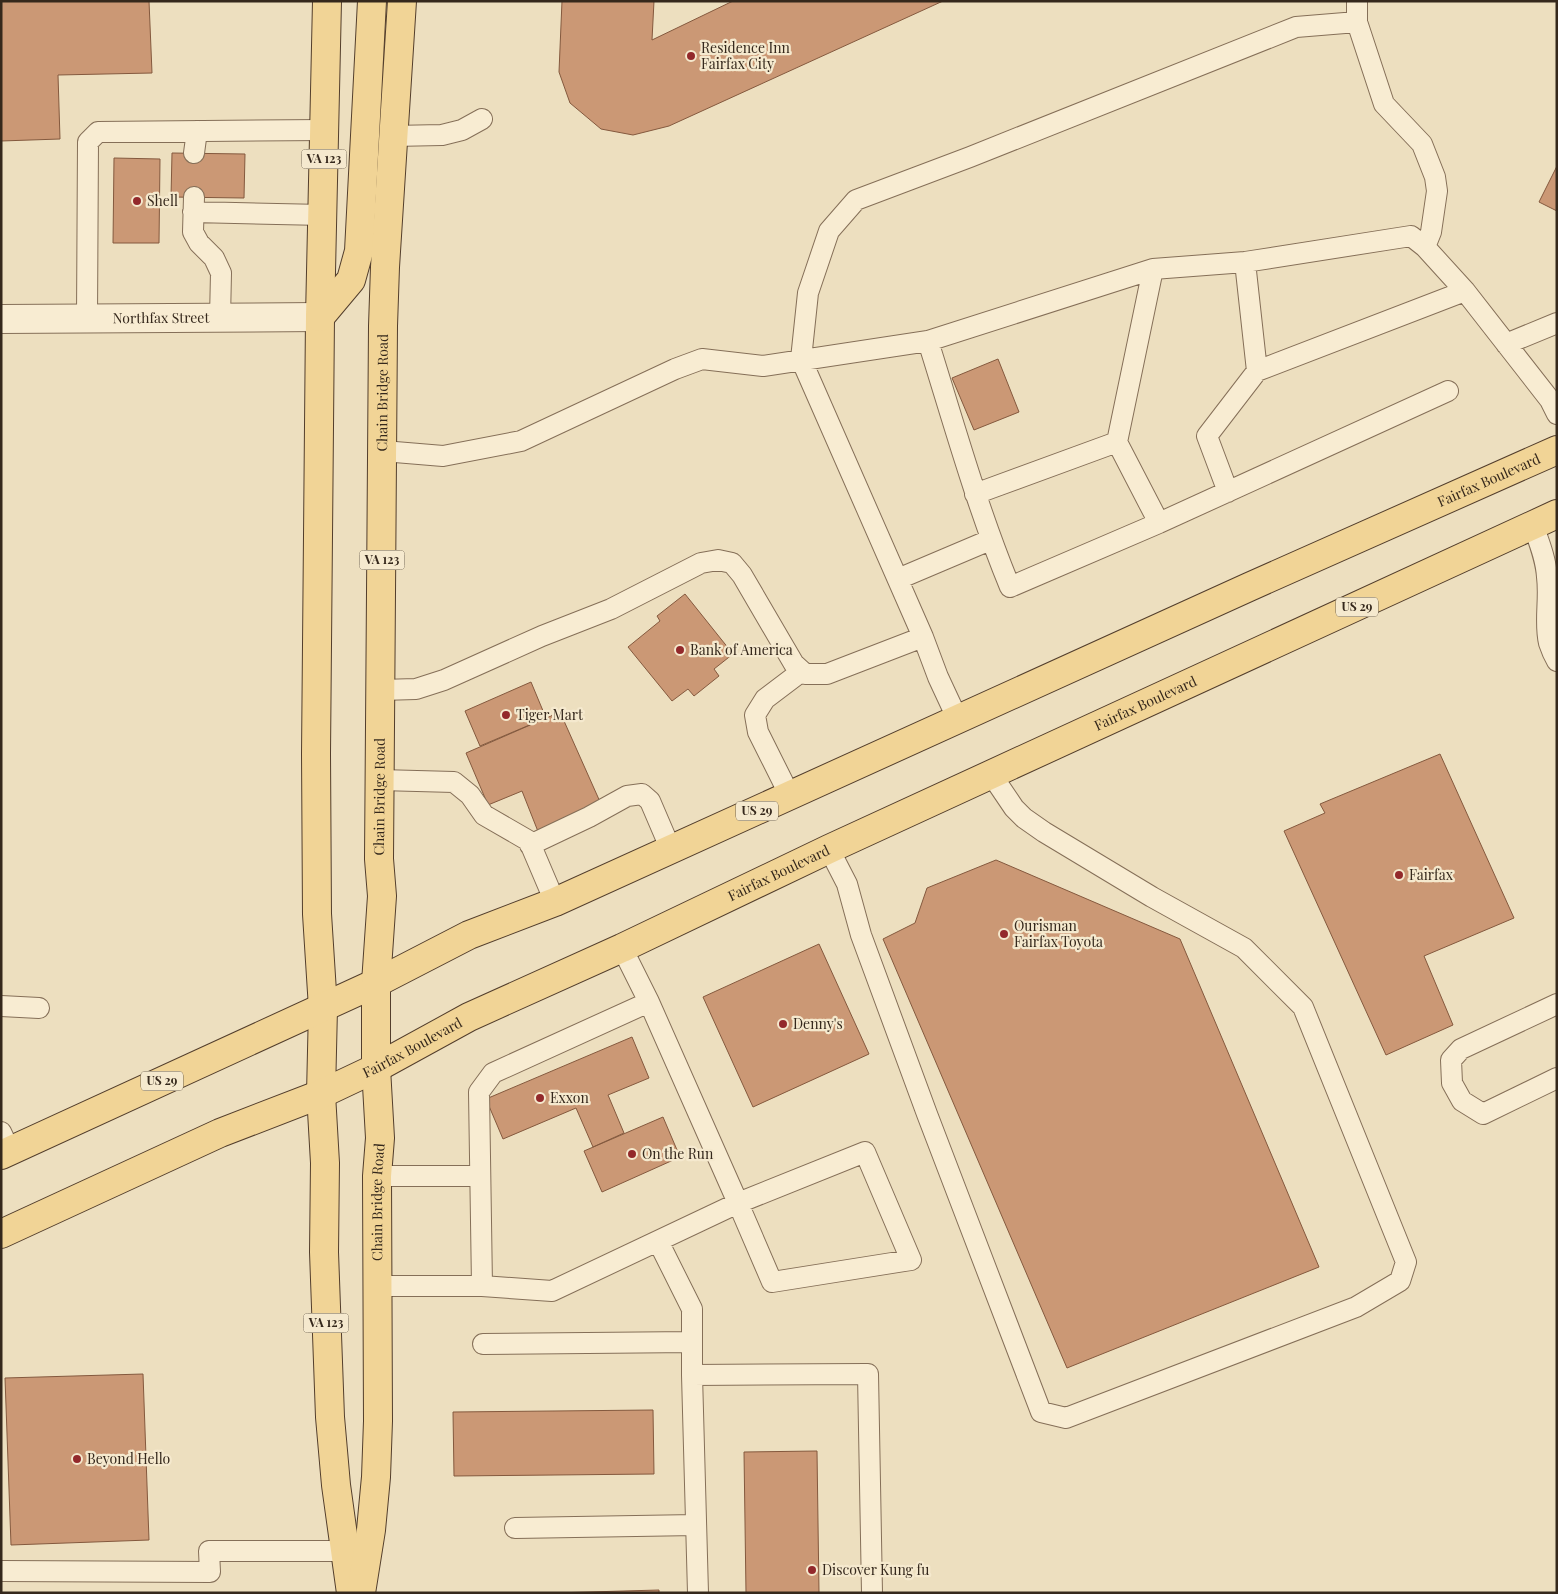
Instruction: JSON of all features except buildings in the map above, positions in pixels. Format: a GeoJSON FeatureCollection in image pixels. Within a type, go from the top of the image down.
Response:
{"type":"FeatureCollection","features":[{"type":"Feature","properties":{"kind":"main road","name":"VA 123"},"geometry":{"type":"LineString","coordinates":[[327,1],[320,317],[316,764],[317,914],[322,1008],[321,1094],[325,1163],[324,1252],[330,1417],[333,1462],[351,1593]]}},
{"type":"Feature","properties":{"kind":"main road"},"geometry":{"type":"LineString","coordinates":[[320,317],[351,280],[359,250],[372,1]]}},
{"type":"Feature","properties":{"kind":"main road","name":"Chain Bridge Road"},"geometry":{"type":"LineString","coordinates":[[361,1593],[371,1530],[376,1477],[378,1421],[377,1176],[380,1138],[376,1068],[376,983],[382,896],[380,780],[384,287],[392,136],[402,1]]}},
{"type":"Feature","properties":{"kind":"main road","name":"Fairfax Boulevard"},"geometry":{"type":"LineString","coordinates":[[4,1146],[322,1008],[376,983],[469,935],[555,902],[1557,450]]}},
{"type":"Feature","properties":{"kind":"main road","name":"Fairfax Boulevard"},"geometry":{"type":"LineString","coordinates":[[1,1234],[220,1133],[321,1094],[376,1068],[469,1016],[622,948],[829,849],[1545,520]]}},
{"type":"Feature","properties":{"kind":"street","name":"Northfax Street"},"geometry":{"type":"LineString","coordinates":[[1,319],[320,317]]}},
{"type":"Feature","properties":{"kind":"lane"},"geometry":{"type":"LineString","coordinates":[[1357,1],[1357,22],[1384,104],[1422,144],[1435,177],[1437,191],[1431,232],[1425,247]]}},
{"type":"Feature","properties":{"kind":"lane"},"geometry":{"type":"LineString","coordinates":[[958,720],[801,360],[808,293],[829,231],[856,200],[970,157],[1296,26],[1357,22]]}},
{"type":"Feature","properties":{"kind":"lane"},"geometry":{"type":"LineString","coordinates":[[392,136],[442,136],[462,130],[482,119]]}},
{"type":"Feature","properties":{"kind":"lane"},"geometry":{"type":"LineString","coordinates":[[86,318],[88,142],[98,132],[324,130]]}},
{"type":"Feature","properties":{"kind":"lane"},"geometry":{"type":"LineString","coordinates":[[194,153],[197,131]]}},
{"type":"Feature","properties":{"kind":"lane"},"geometry":{"type":"LineString","coordinates":[[220,318],[221,273],[214,258],[199,243],[193,232],[194,205],[322,215]]}},
{"type":"Feature","properties":{"kind":"lane"},"geometry":{"type":"LineString","coordinates":[[382,451],[443,456],[521,441],[676,369],[702,360],[763,366],[928,341],[1153,269],[1245,262],[1411,236],[1425,247],[1465,291],[1550,400],[1557,414]]}},
{"type":"Feature","properties":{"kind":"lane"},"geometry":{"type":"LineString","coordinates":[[1245,262],[1257,371]]}},
{"type":"Feature","properties":{"kind":"lane"},"geometry":{"type":"LineString","coordinates":[[1153,269],[1118,442],[1159,524]]}},
{"type":"Feature","properties":{"kind":"lane"},"geometry":{"type":"LineString","coordinates":[[1228,492],[1207,436],[1257,371],[1465,291]]}},
{"type":"Feature","properties":{"kind":"lane"},"geometry":{"type":"LineString","coordinates":[[1506,344],[1557,323]]}},
{"type":"Feature","properties":{"kind":"lane"},"geometry":{"type":"LineString","coordinates":[[928,341],[990,540],[1010,587],[1159,524],[1448,391]]}},
{"type":"Feature","properties":{"kind":"lane"},"geometry":{"type":"LineString","coordinates":[[975,494],[1118,442]]}},
{"type":"Feature","properties":{"kind":"lane"},"geometry":{"type":"LineString","coordinates":[[1545,520],[1544,557],[1547,575],[1547,629],[1550,645],[1557,661]]}},
{"type":"Feature","properties":{"kind":"lane"},"geometry":{"type":"LineString","coordinates":[[898,579],[990,540]]}},
{"type":"Feature","properties":{"kind":"lane"},"geometry":{"type":"LineString","coordinates":[[381,690],[416,689],[444,680],[542,636],[611,609],[701,564],[718,560],[732,563],[737,569],[794,664],[805,674],[827,674],[923,637]]}},
{"type":"Feature","properties":{"kind":"lane"},"geometry":{"type":"LineString","coordinates":[[790,796],[758,732],[755,715],[765,699],[802,671]]}},
{"type":"Feature","properties":{"kind":"lane"},"geometry":{"type":"LineString","coordinates":[[829,849],[847,884],[862,935],[927,1114],[1041,1412],[1066,1418],[1356,1307],[1400,1281],[1406,1262],[1303,1006],[1244,948],[1152,897],[1044,832],[1014,808],[991,774]]}},
{"type":"Feature","properties":{"kind":"lane"},"geometry":{"type":"LineString","coordinates":[[380,780],[454,782],[470,795],[484,815],[528,841],[555,902]]}},
{"type":"Feature","properties":{"kind":"lane"},"geometry":{"type":"LineString","coordinates":[[530,845],[589,817],[627,796],[642,794],[650,801],[671,850]]}},
{"type":"Feature","properties":{"kind":"lane"},"geometry":{"type":"LineString","coordinates":[[377,1286],[482,1286],[552,1291],[738,1203],[865,1152],[911,1260],[772,1282],[738,1203],[648,1002],[622,948]]}},
{"type":"Feature","properties":{"kind":"lane"},"geometry":{"type":"LineString","coordinates":[[482,1286],[480,1092],[493,1073],[648,1002]]}},
{"type":"Feature","properties":{"kind":"lane"},"geometry":{"type":"LineString","coordinates":[[1557,1004],[1461,1049],[1451,1060],[1452,1083],[1462,1101],[1483,1114],[1557,1078]]}},
{"type":"Feature","properties":{"kind":"lane"},"geometry":{"type":"LineString","coordinates":[[1,1006],[39,1008]]}},
{"type":"Feature","properties":{"kind":"lane"},"geometry":{"type":"LineString","coordinates":[[377,1176],[480,1176]]}},
{"type":"Feature","properties":{"kind":"lane"},"geometry":{"type":"LineString","coordinates":[[658,1240],[692,1310],[698,1593]]}},
{"type":"Feature","properties":{"kind":"lane"},"geometry":{"type":"LineString","coordinates":[[483,1344],[692,1342]]}},
{"type":"Feature","properties":{"kind":"lane"},"geometry":{"type":"LineString","coordinates":[[692,1375],[868,1374],[872,1593]]}},
{"type":"Feature","properties":{"kind":"lane"},"geometry":{"type":"LineString","coordinates":[[515,1528],[696,1525]]}},
{"type":"Feature","properties":{"kind":"lane"},"geometry":{"type":"LineString","coordinates":[[1,1571],[210,1572],[209,1551],[345,1551]]}},
{"type":"Feature","properties":{"kind":"place","name":"Residence Inn Fairfax City"},"geometry":{"type":"Point","coordinates":[691,56]}},
{"type":"Feature","properties":{"kind":"place","name":"Shell"},"geometry":{"type":"Point","coordinates":[137,201]}},
{"type":"Feature","properties":{"kind":"place","name":"Bank of America"},"geometry":{"type":"Point","coordinates":[680,650]}},
{"type":"Feature","properties":{"kind":"place","name":"Tiger Mart"},"geometry":{"type":"Point","coordinates":[506,715]}},
{"type":"Feature","properties":{"kind":"place","name":"Fairfax"},"geometry":{"type":"Point","coordinates":[1399,875]}},
{"type":"Feature","properties":{"kind":"place","name":"Ourisman Fairfax Toyota"},"geometry":{"type":"Point","coordinates":[1004,934]}},
{"type":"Feature","properties":{"kind":"place","name":"Denny's"},"geometry":{"type":"Point","coordinates":[783,1024]}},
{"type":"Feature","properties":{"kind":"place","name":"Exxon"},"geometry":{"type":"Point","coordinates":[540,1098]}},
{"type":"Feature","properties":{"kind":"place","name":"On the Run"},"geometry":{"type":"Point","coordinates":[632,1154]}},
{"type":"Feature","properties":{"kind":"place","name":"Beyond Hello"},"geometry":{"type":"Point","coordinates":[77,1459]}},
{"type":"Feature","properties":{"kind":"place","name":"Discover Kung fu"},"geometry":{"type":"Point","coordinates":[812,1570]}}]}
